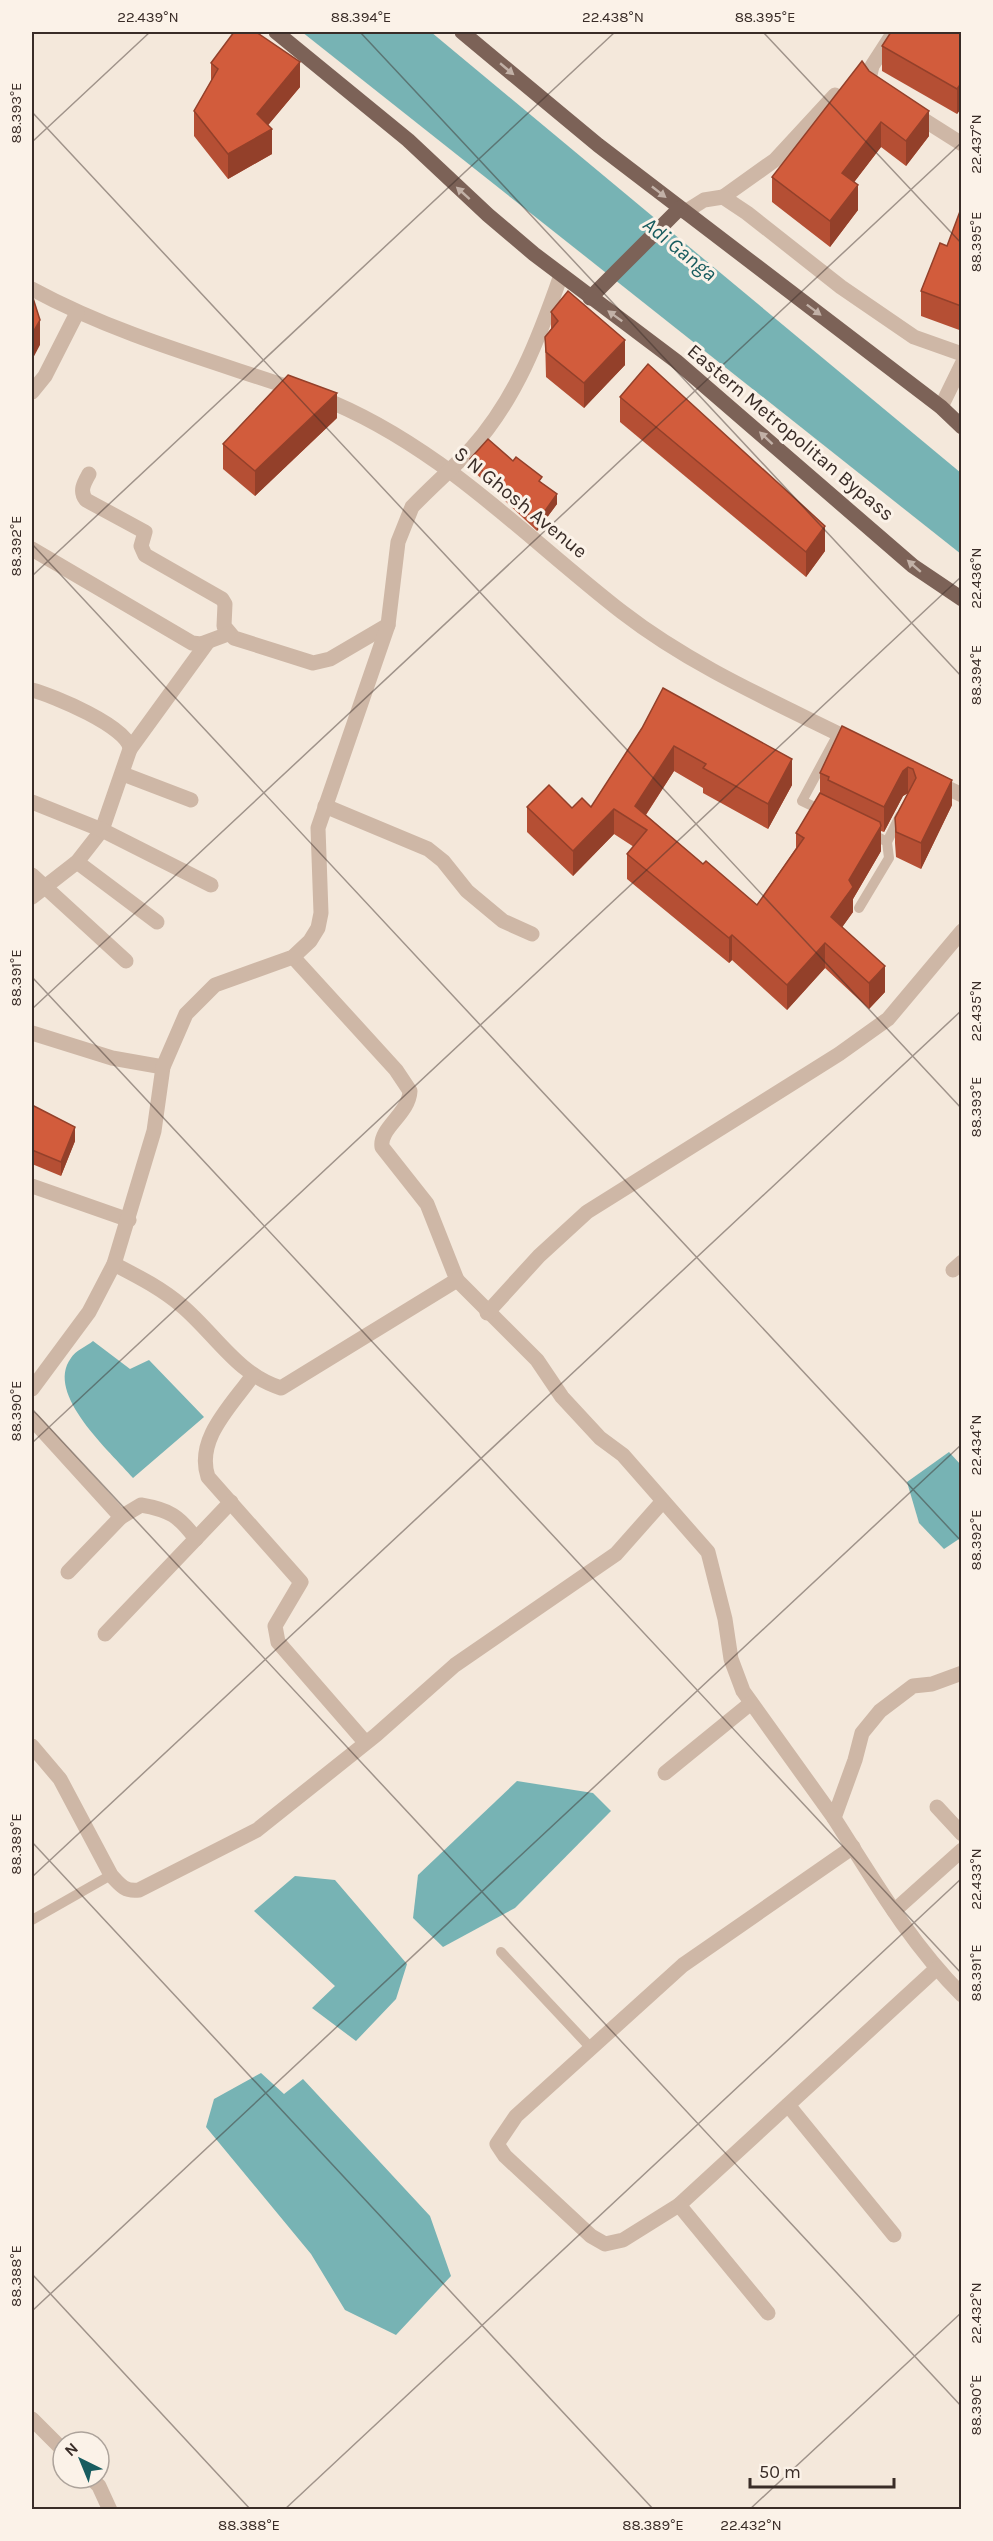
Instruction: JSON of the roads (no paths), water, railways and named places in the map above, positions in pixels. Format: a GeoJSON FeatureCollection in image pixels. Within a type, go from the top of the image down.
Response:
{"type":"FeatureCollection","features":[{"type":"Feature","properties":{"kind":"main road","name":"Eastern Metropolitan Bypass"},"geometry":{"type":"LineString","coordinates":[[276,32],[408,140],[488,215],[590,298],[676,361],[913,566],[962,599]]}},
{"type":"Feature","properties":{"kind":"main road"},"geometry":{"type":"LineString","coordinates":[[462,32],[598,145],[941,407],[962,427]]}},
{"type":"Feature","properties":{"kind":"main road"},"geometry":{"type":"LineString","coordinates":[[590,298],[683,210]]}},
{"type":"Feature","properties":{"kind":"street"},"geometry":{"type":"LineString","coordinates":[[894,32],[872,66],[869,79],[874,88],[962,144]]}},
{"type":"Feature","properties":{"kind":"street"},"geometry":{"type":"LineString","coordinates":[[683,210],[704,200],[723,197],[775,160],[835,95]]}},
{"type":"Feature","properties":{"kind":"street"},"geometry":{"type":"LineString","coordinates":[[723,197],[747,213],[841,287],[914,337],[962,354]]}},
{"type":"Feature","properties":{"kind":"street"},"geometry":{"type":"LineString","coordinates":[[32,1389],[89,1311],[114,1264],[154,1131],[163,1068],[186,1014],[203,995],[226,980],[293,957],[310,941],[318,928],[321,913],[317,839],[325,806],[369,686],[388,625],[396,555],[406,518],[412,507],[484,433],[515,386],[541,332],[561,275]]}},
{"type":"Feature","properties":{"kind":"street","name":"S N Ghosh Avenue"},"geometry":{"type":"LineString","coordinates":[[32,288],[77,314],[165,347],[337,405],[374,422],[449,469],[622,612],[654,634],[715,671],[869,749]]}},
{"type":"Feature","properties":{"kind":"street"},"geometry":{"type":"LineString","coordinates":[[32,392],[45,376],[77,314]]}},
{"type":"Feature","properties":{"kind":"street"},"geometry":{"type":"LineString","coordinates":[[941,407],[962,364]]}},
{"type":"Feature","properties":{"kind":"street"},"geometry":{"type":"LineString","coordinates":[[89,474],[82,487],[86,500],[145,532],[141,546],[145,555],[222,599],[225,604],[224,627],[228,634],[304,662],[319,663],[330,659],[388,625]]}},
{"type":"Feature","properties":{"kind":"street"},"geometry":{"type":"LineString","coordinates":[[32,549],[192,643],[207,643],[228,634]]}},
{"type":"Feature","properties":{"kind":"street"},"geometry":{"type":"LineString","coordinates":[[32,897],[77,862],[102,830],[130,749],[207,643]]}},
{"type":"Feature","properties":{"kind":"street"},"geometry":{"type":"LineString","coordinates":[[32,690],[62,701],[113,727],[124,735],[130,749]]}},
{"type":"Feature","properties":{"kind":"street"},"geometry":{"type":"LineString","coordinates":[[123,774],[191,800]]}},
{"type":"Feature","properties":{"kind":"street"},"geometry":{"type":"LineString","coordinates":[[920,774],[962,795]]}},
{"type":"Feature","properties":{"kind":"street"},"geometry":{"type":"LineString","coordinates":[[32,802],[102,830],[211,885]]}},
{"type":"Feature","properties":{"kind":"street"},"geometry":{"type":"LineString","coordinates":[[325,806],[428,849],[443,861],[467,891],[503,921],[532,934]]}},
{"type":"Feature","properties":{"kind":"street"},"geometry":{"type":"LineString","coordinates":[[77,862],[157,922]]}},
{"type":"Feature","properties":{"kind":"street"},"geometry":{"type":"LineString","coordinates":[[32,875],[126,961]]}},
{"type":"Feature","properties":{"kind":"street"},"geometry":{"type":"LineString","coordinates":[[487,1313],[540,1256],[586,1212],[839,1054],[888,1019],[962,931]]}},
{"type":"Feature","properties":{"kind":"street"},"geometry":{"type":"LineString","coordinates":[[293,957],[396,1070],[410,1091],[406,1108],[382,1138],[382,1147],[427,1204],[457,1280],[487,1313],[537,1360],[561,1397],[600,1438],[623,1455],[708,1552],[725,1619],[731,1659],[743,1691],[834,1818],[853,1847],[863,1868],[936,1970],[962,1995]]}},
{"type":"Feature","properties":{"kind":"street"},"geometry":{"type":"LineString","coordinates":[[32,1033],[112,1058],[163,1068]]}},
{"type":"Feature","properties":{"kind":"street"},"geometry":{"type":"LineString","coordinates":[[32,1186],[129,1220]]}},
{"type":"Feature","properties":{"kind":"street"},"geometry":{"type":"LineString","coordinates":[[114,1264],[151,1284],[182,1306],[261,1382],[281,1388],[457,1280]]}},
{"type":"Feature","properties":{"kind":"street"},"geometry":{"type":"LineString","coordinates":[[253,1375],[210,1435],[204,1463],[208,1477],[301,1582],[275,1626],[278,1642],[365,1742]]}},
{"type":"Feature","properties":{"kind":"street"},"geometry":{"type":"LineString","coordinates":[[32,1419],[121,1517]]}},
{"type":"Feature","properties":{"kind":"street"},"geometry":{"type":"LineString","coordinates":[[32,1746],[60,1779],[111,1875],[130,1892],[140,1890],[257,1830],[455,1665],[616,1554],[663,1501]]}},
{"type":"Feature","properties":{"kind":"street"},"geometry":{"type":"LineString","coordinates":[[105,1634],[231,1502]]}},
{"type":"Feature","properties":{"kind":"street"},"geometry":{"type":"LineString","coordinates":[[68,1572],[121,1517],[141,1505],[158,1508],[180,1517],[196,1539]]}},
{"type":"Feature","properties":{"kind":"street"},"geometry":{"type":"LineString","coordinates":[[834,1818],[862,1733],[880,1711],[914,1686],[932,1684],[962,1673]]}},
{"type":"Feature","properties":{"kind":"street"},"geometry":{"type":"LineString","coordinates":[[665,1773],[751,1703]]}},
{"type":"Feature","properties":{"kind":"street"},"geometry":{"type":"LineString","coordinates":[[937,1807],[962,1834]]}},
{"type":"Feature","properties":{"kind":"street"},"geometry":{"type":"LineString","coordinates":[[853,1847],[683,1965],[516,2115],[497,2144],[505,2156],[591,2236],[605,2244],[623,2240],[680,2205],[936,1970]]}},
{"type":"Feature","properties":{"kind":"street"},"geometry":{"type":"LineString","coordinates":[[894,1911],[962,1850]]}},
{"type":"Feature","properties":{"kind":"street"},"geometry":{"type":"LineString","coordinates":[[788,2105],[894,2235]]}},
{"type":"Feature","properties":{"kind":"street"},"geometry":{"type":"LineString","coordinates":[[680,2205],[768,2313]]}},
{"type":"Feature","properties":{"kind":"street"},"geometry":{"type":"LineString","coordinates":[[32,2419],[51,2438]]}},
{"type":"Feature","properties":{"kind":"street"},"geometry":{"type":"LineString","coordinates":[[101,2490],[110,2510]]}},
{"type":"Feature","properties":{"kind":"lane"},"geometry":{"type":"LineString","coordinates":[[833,815],[802,801],[838,734]]}},
{"type":"Feature","properties":{"kind":"lane"},"geometry":{"type":"LineString","coordinates":[[859,908],[889,858],[887,842],[903,810]]}},
{"type":"Feature","properties":{"kind":"lane"},"geometry":{"type":"LineString","coordinates":[[863,829],[887,842]]}},
{"type":"Feature","properties":{"kind":"lane"},"geometry":{"type":"LineString","coordinates":[[32,1920],[111,1875]]}},
{"type":"Feature","properties":{"kind":"lane"},"geometry":{"type":"LineString","coordinates":[[501,1952],[591,2048]]}},
{"type":"Feature","properties":{"kind":"water","name":"Adi Ganga"},"geometry":{"type":"Polygon","coordinates":[[[302,32],[431,32],[961,473],[961,554],[302,32]]]}},
{"type":"Feature","properties":{"kind":"water"},"geometry":{"type":"Polygon","coordinates":[[[93,1341],[130,1369],[149,1360],[204,1417],[133,1478],[84,1422],[66,1388],[65,1372],[71,1358],[93,1341]]]}},
{"type":"Feature","properties":{"kind":"water"},"geometry":{"type":"Polygon","coordinates":[[[949,1452],[961,1465],[962,1537],[944,1549],[919,1523],[907,1482],[949,1452]]]}},
{"type":"Feature","properties":{"kind":"water"},"geometry":{"type":"Polygon","coordinates":[[[517,1781],[593,1793],[611,1811],[515,1908],[443,1947],[413,1918],[418,1875],[517,1781]]]}},
{"type":"Feature","properties":{"kind":"water"},"geometry":{"type":"Polygon","coordinates":[[[295,1876],[335,1880],[407,1964],[396,1999],[356,2041],[312,2008],[335,1986],[254,1911],[295,1876]]]}},
{"type":"Feature","properties":{"kind":"water"},"geometry":{"type":"Polygon","coordinates":[[[261,2073],[284,2094],[303,2079],[430,2216],[451,2276],[396,2335],[345,2310],[311,2254],[206,2127],[214,2099],[261,2073]]]}}]}
